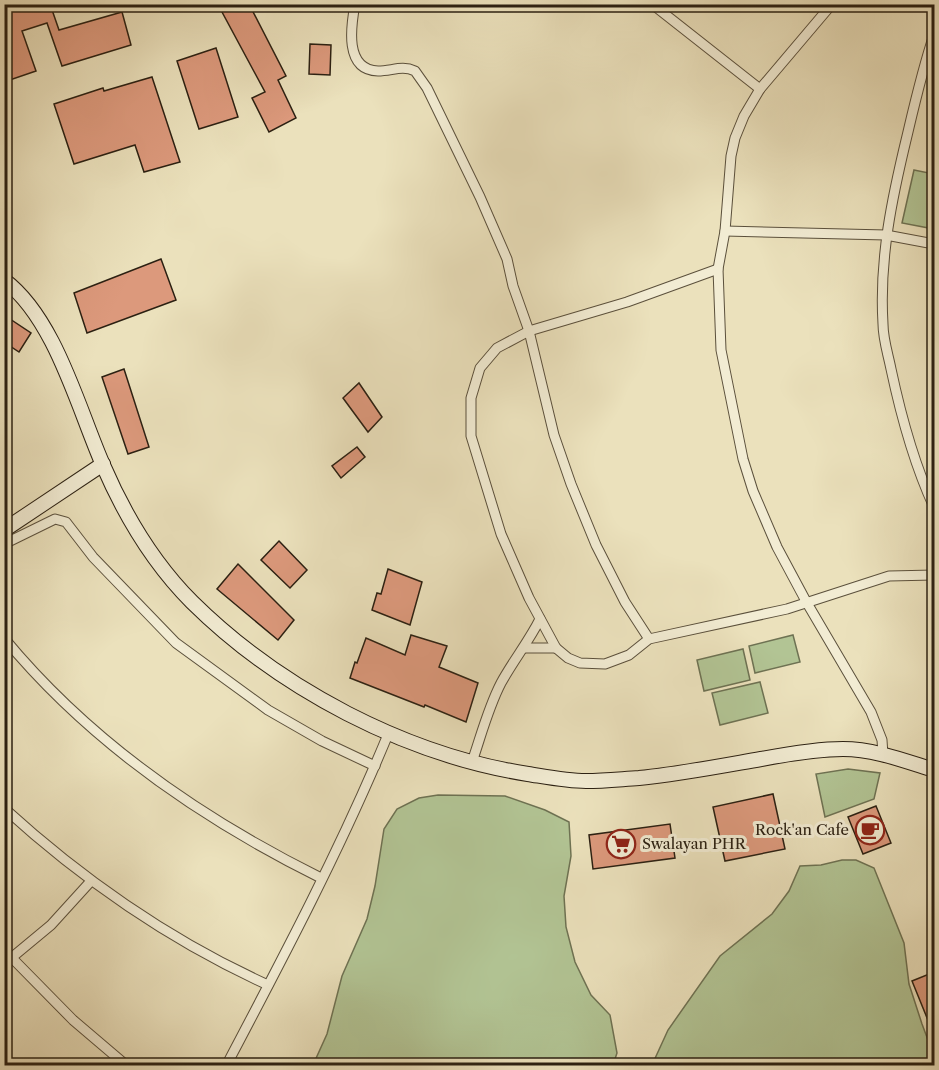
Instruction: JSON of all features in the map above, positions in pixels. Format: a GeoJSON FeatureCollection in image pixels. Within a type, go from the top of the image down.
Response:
{"type":"FeatureCollection","features":[{"type":"Feature","properties":{"kind":"street"},"geometry":{"type":"LineString","coordinates":[[355,4],[351,47],[355,58],[370,69],[378,71],[400,67],[415,71],[422,79],[480,197],[502,249],[529,331],[554,435],[571,484],[596,545],[625,602],[649,639]]}},
{"type":"Feature","properties":{"kind":"street"},"geometry":{"type":"LineString","coordinates":[[652,4],[760,89]]}},
{"type":"Feature","properties":{"kind":"street"},"geometry":{"type":"LineString","coordinates":[[832,4],[760,89],[747,110],[735,138],[731,156],[725,231],[718,268],[721,350],[743,459],[753,491],[777,547],[807,603],[872,711],[882,740],[883,755]]}},
{"type":"Feature","properties":{"kind":"street"},"geometry":{"type":"LineString","coordinates":[[934,35],[914,105],[896,182],[881,277],[883,327],[896,390],[912,450],[934,507]]}},
{"type":"Feature","properties":{"kind":"street"},"geometry":{"type":"LineString","coordinates":[[725,231],[886,235],[934,244]]}},
{"type":"Feature","properties":{"kind":"street"},"geometry":{"type":"LineString","coordinates":[[718,268],[627,302],[529,331],[496,348],[480,368],[471,398],[471,436],[501,534],[540,619],[556,648],[568,658],[580,663],[605,664],[629,655],[649,639],[777,611],[889,576],[934,575]]}},
{"type":"Feature","properties":{"kind":"street"},"geometry":{"type":"LineString","coordinates":[[4,280],[17,291],[45,329],[124,511],[152,556],[192,602],[238,642],[287,679],[365,722],[409,743],[494,768],[585,781],[685,772],[821,750],[845,749],[883,755],[934,770]]}},
{"type":"Feature","properties":{"kind":"street"},"geometry":{"type":"LineString","coordinates":[[4,530],[103,464]]}},
{"type":"Feature","properties":{"kind":"street"},"geometry":{"type":"LineString","coordinates":[[4,544],[55,519],[66,522],[93,557],[176,643],[268,710],[322,741],[375,766]]}},
{"type":"Feature","properties":{"kind":"street"},"geometry":{"type":"LineString","coordinates":[[472,762],[500,686],[540,619]]}},
{"type":"Feature","properties":{"kind":"street"},"geometry":{"type":"LineString","coordinates":[[4,638],[95,730],[157,780],[232,831],[321,878]]}},
{"type":"Feature","properties":{"kind":"street"},"geometry":{"type":"LineString","coordinates":[[524,648],[556,648]]}},
{"type":"Feature","properties":{"kind":"street"},"geometry":{"type":"LineString","coordinates":[[226,1065],[321,878],[389,732]]}},
{"type":"Feature","properties":{"kind":"street"},"geometry":{"type":"LineString","coordinates":[[4,808],[91,881],[201,953],[268,985]]}},
{"type":"Feature","properties":{"kind":"street"},"geometry":{"type":"LineString","coordinates":[[91,881],[51,925],[8,961],[126,1065]]}},
{"type":"Feature","properties":{"kind":"green space"},"geometry":{"type":"Polygon","coordinates":[[[914,170],[934,174],[934,229],[902,223],[914,170]]]}},
{"type":"Feature","properties":{"kind":"green space"},"geometry":{"type":"Polygon","coordinates":[[[793,635],[800,662],[755,673],[749,646],[793,635]]]}},
{"type":"Feature","properties":{"kind":"green space"},"geometry":{"type":"Polygon","coordinates":[[[743,649],[750,680],[704,691],[697,660],[743,649]]]}},
{"type":"Feature","properties":{"kind":"green space"},"geometry":{"type":"Polygon","coordinates":[[[760,682],[768,713],[720,725],[712,693],[760,682]]]}},
{"type":"Feature","properties":{"kind":"green space"},"geometry":{"type":"Polygon","coordinates":[[[848,769],[880,773],[874,799],[825,817],[816,774],[848,769]]]}},
{"type":"Feature","properties":{"kind":"green space"},"geometry":{"type":"Polygon","coordinates":[[[438,795],[505,796],[545,810],[569,822],[571,856],[564,896],[566,927],[575,962],[591,995],[610,1015],[617,1053],[613,1065],[313,1065],[327,1034],[342,976],[367,919],[384,829],[397,809],[419,798],[438,795]]]}},
{"type":"Feature","properties":{"kind":"green space"},"geometry":{"type":"Polygon","coordinates":[[[842,860],[856,860],[874,868],[904,943],[909,984],[934,1056],[934,1065],[652,1065],[668,1030],[720,956],[772,914],[789,891],[800,866],[821,865],[842,860]]]}},
{"type":"Feature","properties":{"kind":"building"},"geometry":{"type":"Polygon","coordinates":[[[12,4],[50,4],[59,30],[122,12],[131,45],[62,66],[47,23],[22,31],[36,71],[4,82],[4,7],[12,4]]]}},
{"type":"Feature","properties":{"kind":"building"},"geometry":{"type":"Polygon","coordinates":[[[233,4],[249,4],[286,76],[278,80],[296,118],[269,132],[252,98],[265,92],[222,12],[233,4]]]}},
{"type":"Feature","properties":{"kind":"building"},"geometry":{"type":"Polygon","coordinates":[[[310,44],[331,45],[330,75],[309,74],[310,44]]]}},
{"type":"Feature","properties":{"kind":"building"},"geometry":{"type":"Polygon","coordinates":[[[216,48],[238,117],[199,129],[177,61],[216,48]]]}},
{"type":"Feature","properties":{"kind":"building"},"geometry":{"type":"Polygon","coordinates":[[[152,77],[180,162],[144,172],[135,145],[74,164],[54,104],[103,88],[104,91],[152,77]]]}},
{"type":"Feature","properties":{"kind":"building"},"geometry":{"type":"Polygon","coordinates":[[[161,259],[176,300],[87,333],[74,293],[161,259]]]}},
{"type":"Feature","properties":{"kind":"building"},"geometry":{"type":"Polygon","coordinates":[[[4,315],[31,333],[19,352],[4,342],[4,315]]]}},
{"type":"Feature","properties":{"kind":"building"},"geometry":{"type":"Polygon","coordinates":[[[124,369],[149,447],[128,454],[102,377],[124,369]]]}},
{"type":"Feature","properties":{"kind":"building"},"geometry":{"type":"Polygon","coordinates":[[[359,383],[382,417],[368,432],[343,398],[359,383]]]}},
{"type":"Feature","properties":{"kind":"building"},"geometry":{"type":"Polygon","coordinates":[[[357,447],[365,457],[341,478],[332,466],[357,447]]]}},
{"type":"Feature","properties":{"kind":"building"},"geometry":{"type":"Polygon","coordinates":[[[279,541],[307,570],[290,588],[261,560],[279,541]]]}},
{"type":"Feature","properties":{"kind":"building"},"geometry":{"type":"Polygon","coordinates":[[[238,564],[294,620],[278,640],[217,589],[238,564]]]}},
{"type":"Feature","properties":{"kind":"building"},"geometry":{"type":"Polygon","coordinates":[[[388,569],[422,582],[410,625],[372,610],[377,593],[381,594],[388,569]]]}},
{"type":"Feature","properties":{"kind":"building"},"geometry":{"type":"Polygon","coordinates":[[[411,635],[447,646],[439,667],[478,683],[466,722],[350,678],[366,638],[405,655],[411,635]]]}},
{"type":"Feature","properties":{"kind":"building"},"geometry":{"type":"Polygon","coordinates":[[[773,794],[785,849],[725,861],[713,807],[773,794]]]}},
{"type":"Feature","properties":{"kind":"building","name":"Rock'an Cafe"},"geometry":{"type":"Polygon","coordinates":[[[876,806],[891,843],[863,854],[848,817],[876,806]]]}},
{"type":"Feature","properties":{"kind":"building"},"geometry":{"type":"Polygon","coordinates":[[[670,824],[675,858],[593,869],[589,835],[670,824]]]}},
{"type":"Feature","properties":{"kind":"building"},"geometry":{"type":"Polygon","coordinates":[[[934,972],[934,1035],[912,981],[934,972]]]}},
{"type":"Feature","properties":{"kind":"place","name":"Rock'an Cafe"},"geometry":{"type":"Point","coordinates":[870,830]}},
{"type":"Feature","properties":{"kind":"place","name":"Swalayan PHR"},"geometry":{"type":"Point","coordinates":[621,844]}}]}
